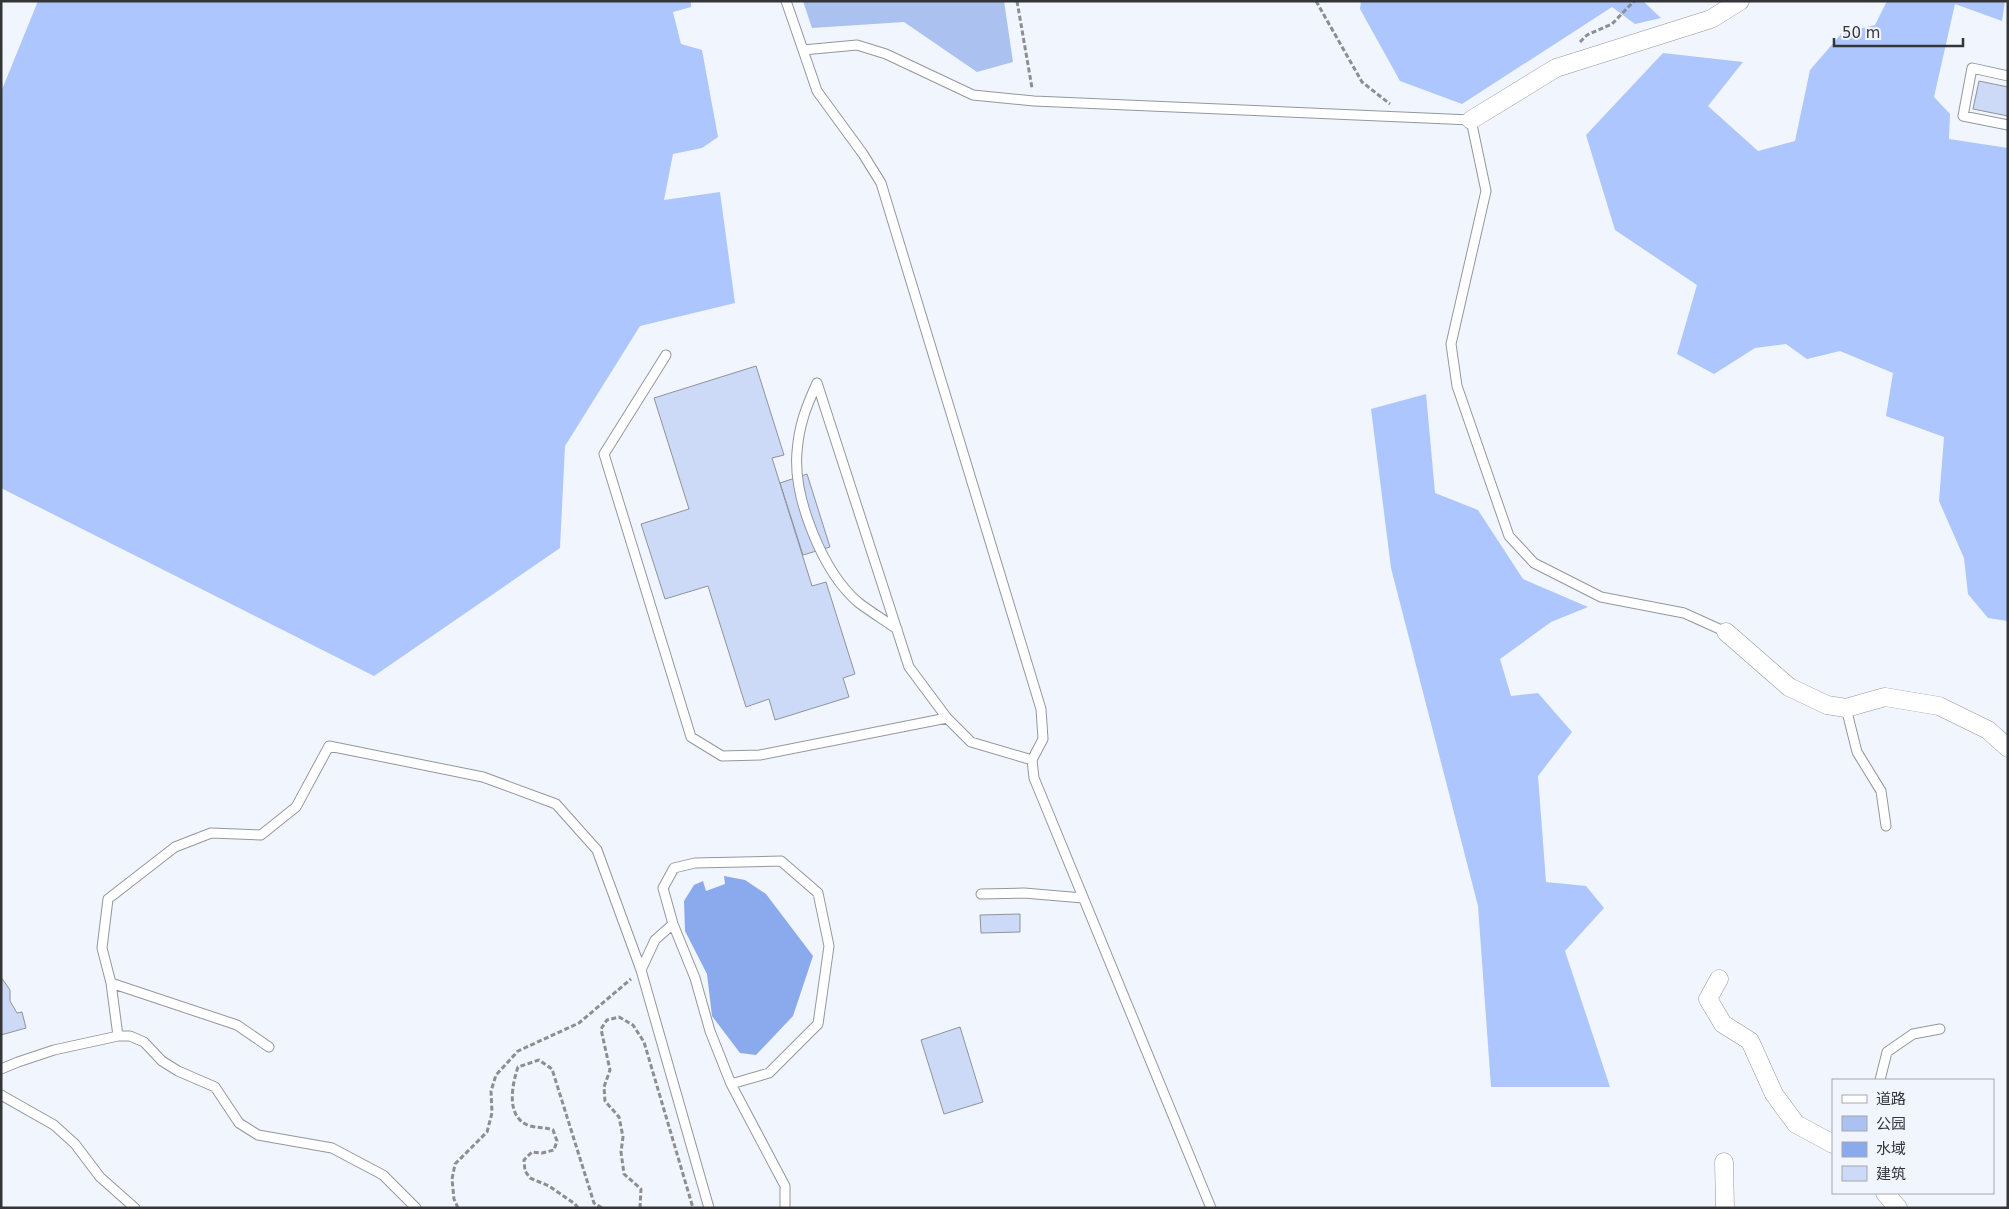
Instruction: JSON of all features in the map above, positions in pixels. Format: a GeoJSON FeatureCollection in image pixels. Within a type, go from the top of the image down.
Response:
{"type":"FeatureCollection","features":[{"type":"Feature","properties":{"kind":"street"},"geometry":{"type":"LineString","coordinates":[[1471,120],[1556,68],[1711,19],[1740,1]]}},
{"type":"Feature","properties":{"kind":"street"},"geometry":{"type":"LineString","coordinates":[[1726,632],[1789,686],[1826,705],[1846,708],[1885,698],[1939,706],[1988,730],[2008,748]]}},
{"type":"Feature","properties":{"kind":"street"},"geometry":{"type":"LineString","coordinates":[[1720,979],[1708,999],[1723,1024],[1750,1042],[1774,1094],[1796,1124],[1832,1143]]}},
{"type":"Feature","properties":{"kind":"street"},"geometry":{"type":"LineString","coordinates":[[1724,1162],[1725,1208]]}},
{"type":"Feature","properties":{"kind":"lane"},"geometry":{"type":"LineString","coordinates":[[786,1],[817,92],[863,154],[881,183],[1042,709],[1043,740],[1032,760],[1034,778],[1211,1208]]}},
{"type":"Feature","properties":{"kind":"lane"},"geometry":{"type":"LineString","coordinates":[[803,50],[857,45],[886,54],[973,95],[1034,101],[1471,120],[1486,191],[1451,344],[1457,386],[1509,536],[1534,563],[1601,597],[1684,613],[1726,632]]}},
{"type":"Feature","properties":{"kind":"lane"},"geometry":{"type":"LineString","coordinates":[[2008,76],[1972,68],[1964,116],[2008,125]]}},
{"type":"Feature","properties":{"kind":"lane"},"geometry":{"type":"LineString","coordinates":[[666,355],[604,454],[691,737],[722,756],[760,755],[947,718]]}},
{"type":"Feature","properties":{"kind":"lane"},"geometry":{"type":"LineString","coordinates":[[897,629],[858,602],[830,569],[817,545],[797,482],[797,452],[803,414],[817,383],[836,440],[897,629],[909,667],[947,718],[971,742],[1032,760]]}},
{"type":"Feature","properties":{"kind":"lane"},"geometry":{"type":"LineString","coordinates":[[1846,708],[1857,752],[1881,791],[1886,826]]}},
{"type":"Feature","properties":{"kind":"lane"},"geometry":{"type":"LineString","coordinates":[[118,1036],[111,983],[102,948],[108,899],[175,847],[211,833],[261,835],[296,807],[329,746],[483,777],[556,804],[597,850],[641,970],[709,1208]]}},
{"type":"Feature","properties":{"kind":"lane"},"geometry":{"type":"LineString","coordinates":[[731,1084],[770,1073],[818,1024],[829,946],[818,893],[780,861],[695,863],[681,866],[674,868],[663,888],[673,924],[695,978],[710,1031],[731,1084],[785,1186],[785,1208]]}},
{"type":"Feature","properties":{"kind":"lane"},"geometry":{"type":"LineString","coordinates":[[981,894],[1024,893],[1083,898]]}},
{"type":"Feature","properties":{"kind":"lane"},"geometry":{"type":"LineString","coordinates":[[641,970],[655,940],[673,924]]}},
{"type":"Feature","properties":{"kind":"lane"},"geometry":{"type":"LineString","coordinates":[[111,983],[237,1025],[269,1047]]}},
{"type":"Feature","properties":{"kind":"lane"},"geometry":{"type":"LineString","coordinates":[[1880,1079],[1887,1052],[1913,1034],[1940,1029]]}},
{"type":"Feature","properties":{"kind":"lane"},"geometry":{"type":"LineString","coordinates":[[1,1070],[54,1050],[118,1036],[130,1036],[144,1042],[162,1061],[178,1071],[215,1087],[239,1122],[258,1135],[332,1148],[383,1175],[416,1208]]}},
{"type":"Feature","properties":{"kind":"lane"},"geometry":{"type":"LineString","coordinates":[[1,1095],[54,1125],[76,1144],[100,1177],[135,1208]]}},
{"type":"Feature","properties":{"kind":"path"},"geometry":{"type":"LineString","coordinates":[[1018,1],[1034,101]]}},
{"type":"Feature","properties":{"kind":"path"},"geometry":{"type":"LineString","coordinates":[[1316,1],[1362,82],[1406,117]]}},
{"type":"Feature","properties":{"kind":"path"},"geometry":{"type":"LineString","coordinates":[[1575,48],[1587,35],[1612,24],[1634,1]]}},
{"type":"Feature","properties":{"kind":"path"},"geometry":{"type":"LineString","coordinates":[[458,1208],[454,1199],[452,1179],[455,1164],[487,1132],[492,1113],[491,1091],[496,1075],[518,1051],[580,1023],[641,970]]}},
{"type":"Feature","properties":{"kind":"path"},"geometry":{"type":"LineString","coordinates":[[640,1208],[641,1189],[624,1174],[621,1152],[623,1137],[619,1117],[605,1102],[604,1087],[610,1070],[601,1029],[606,1020],[620,1016],[632,1025],[644,1042],[693,1208]]}},
{"type":"Feature","properties":{"kind":"path"},"geometry":{"type":"LineString","coordinates":[[578,1208],[549,1186],[530,1178],[525,1171],[524,1160],[532,1152],[542,1153],[554,1150],[557,1141],[553,1130],[545,1126],[532,1126],[523,1122],[516,1113],[511,1095],[512,1082],[518,1067],[539,1060],[552,1068],[594,1203],[602,1208]]}},
{"type":"Feature","properties":{"kind":"green space"},"geometry":{"type":"Polygon","coordinates":[[[803,1],[1004,1],[1013,62],[977,72],[904,22],[812,28],[803,1]]]}},
{"type":"Feature","properties":{"kind":"shaded area"},"geometry":{"type":"Polygon","coordinates":[[[38,1],[691,1],[691,7],[673,12],[681,44],[702,50],[718,137],[702,148],[673,154],[664,200],[720,192],[735,303],[640,326],[565,446],[560,548],[374,676],[1,488],[1,92],[38,1]]]}},
{"type":"Feature","properties":{"kind":"shaded area"},"geometry":{"type":"Polygon","coordinates":[[[1361,1],[1643,1],[1661,18],[1635,24],[1612,7],[1462,104],[1400,81],[1360,9],[1361,1]]]}},
{"type":"Feature","properties":{"kind":"shaded area"},"geometry":{"type":"Polygon","coordinates":[[[1887,1],[2005,1],[2002,21],[1955,4],[1934,97],[1950,114],[1949,139],[2008,148],[2008,621],[1988,618],[1968,594],[1964,558],[1939,501],[1944,437],[1886,416],[1893,373],[1840,351],[1807,359],[1786,344],[1755,348],[1714,374],[1677,354],[1697,285],[1615,230],[1586,135],[1663,53],[1743,62],[1708,106],[1758,151],[1795,141],[1810,70],[1842,33],[1875,25],[1887,1]]]}},
{"type":"Feature","properties":{"kind":"shaded area"},"geometry":{"type":"Polygon","coordinates":[[[1426,394],[1435,493],[1478,510],[1523,579],[1588,607],[1551,622],[1500,659],[1511,696],[1538,693],[1572,732],[1538,776],[1546,882],[1586,886],[1604,908],[1565,951],[1610,1087],[1491,1087],[1478,906],[1391,568],[1371,409],[1426,394]]]}},
{"type":"Feature","properties":{"kind":"water"},"geometry":{"type":"Polygon","coordinates":[[[724,876],[745,880],[766,894],[813,956],[793,1016],[756,1055],[740,1053],[712,1016],[707,974],[685,931],[684,901],[694,885],[703,881],[706,891],[725,884],[724,876]]]}},
{"type":"Feature","properties":{"kind":"building"},"geometry":{"type":"Polygon","coordinates":[[[1979,81],[2008,87],[2008,116],[1973,109],[1979,81]]]}},
{"type":"Feature","properties":{"kind":"building"},"geometry":{"type":"Polygon","coordinates":[[[756,366],[784,455],[772,458],[812,586],[826,582],[855,674],[843,678],[849,697],[775,720],[769,699],[746,707],[708,586],[665,599],[641,524],[689,509],[654,398],[756,366]]]}},
{"type":"Feature","properties":{"kind":"building"},"geometry":{"type":"Polygon","coordinates":[[[807,474],[830,547],[803,555],[780,483],[807,474]]]}},
{"type":"Feature","properties":{"kind":"building"},"geometry":{"type":"Polygon","coordinates":[[[1020,914],[1020,932],[981,933],[980,915],[1020,914]]]}},
{"type":"Feature","properties":{"kind":"building"},"geometry":{"type":"Polygon","coordinates":[[[1,977],[10,990],[10,1001],[17,1013],[22,1012],[26,1028],[1,1035],[1,977]]]}},
{"type":"Feature","properties":{"kind":"building"},"geometry":{"type":"Polygon","coordinates":[[[960,1027],[983,1102],[944,1114],[921,1040],[960,1027]]]}}]}
